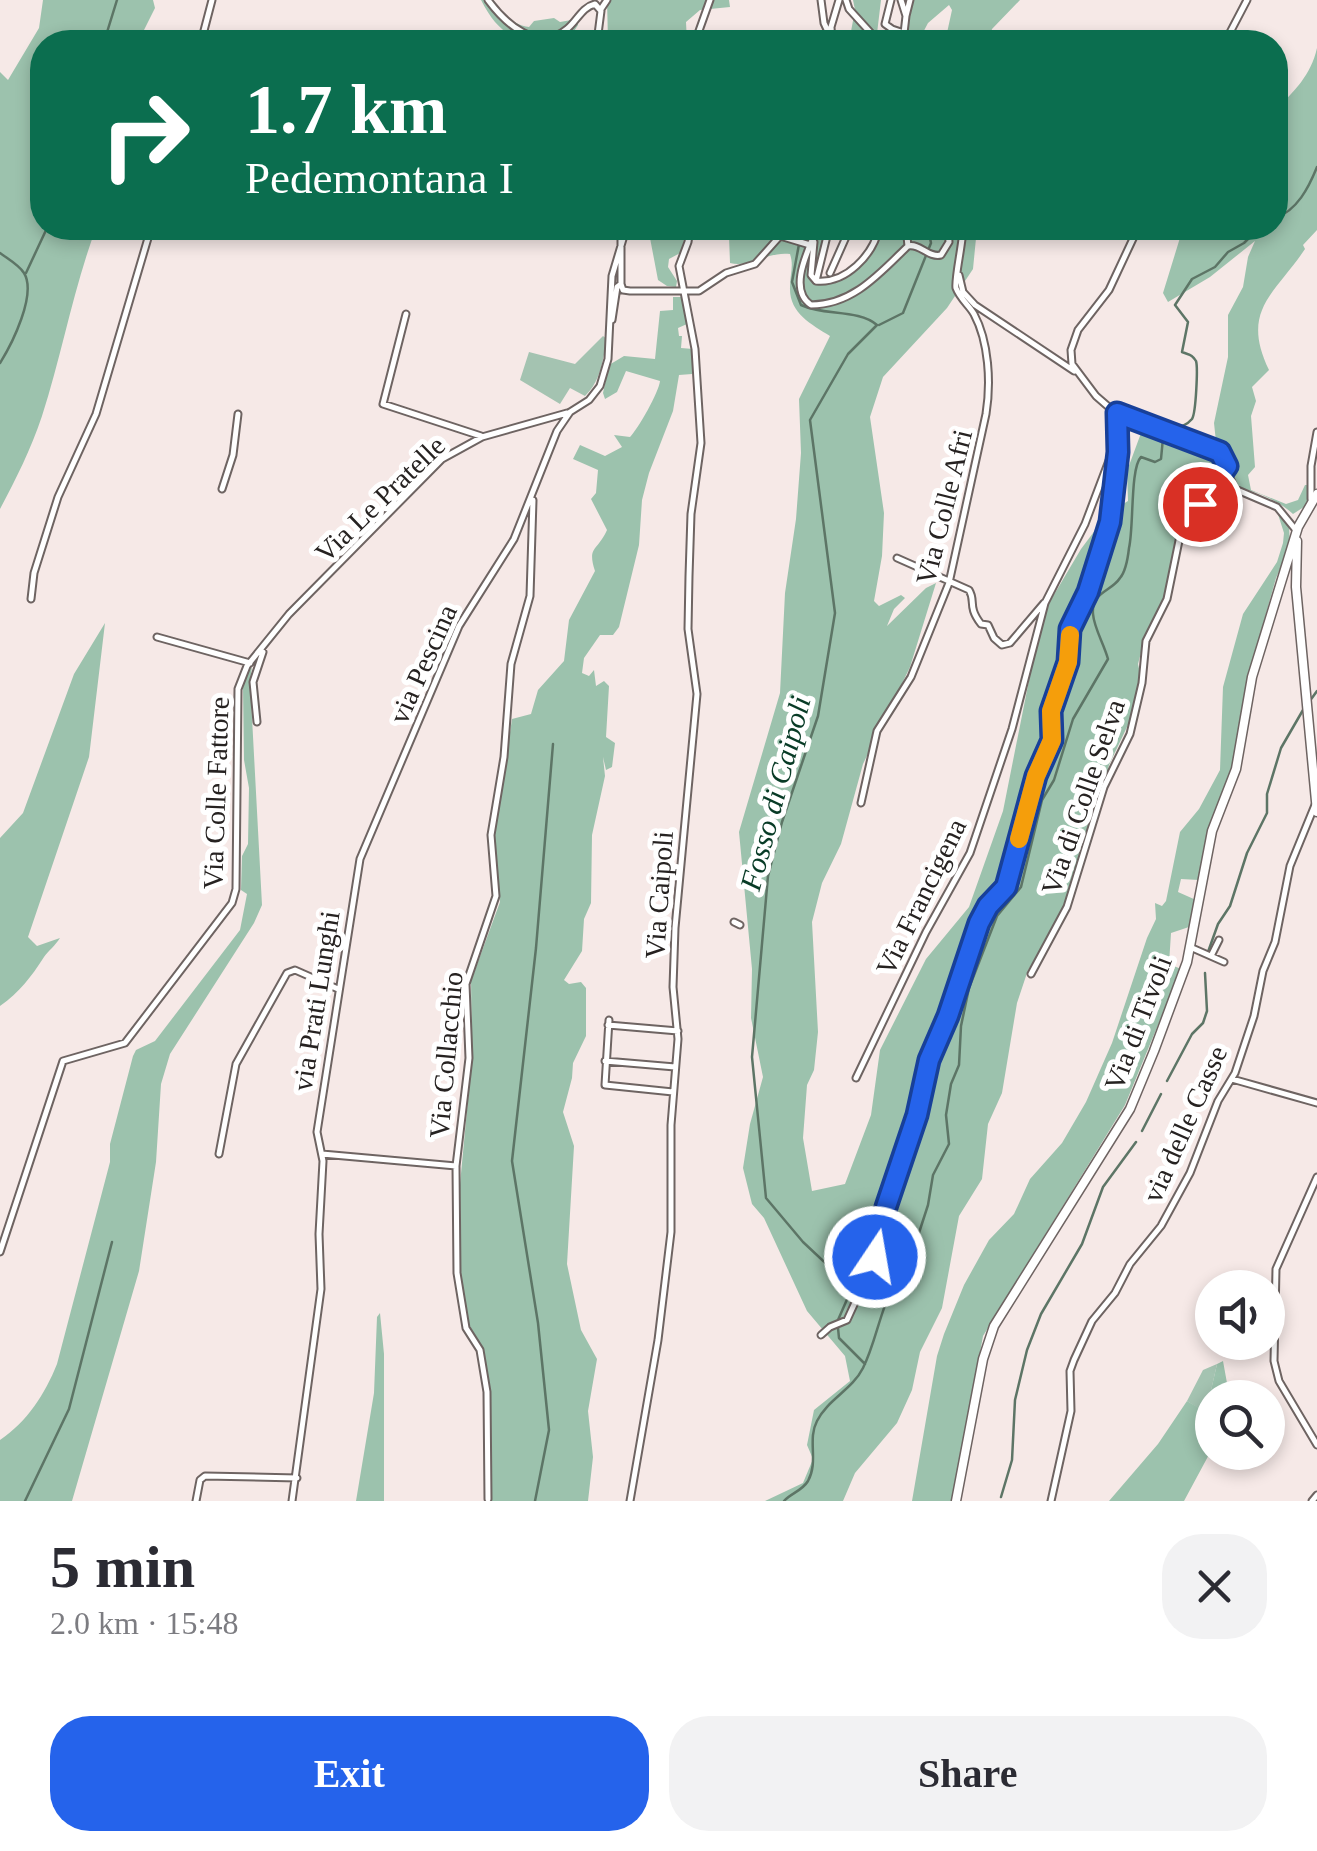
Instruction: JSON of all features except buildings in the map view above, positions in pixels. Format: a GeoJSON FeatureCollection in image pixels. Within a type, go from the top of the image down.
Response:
{"type":"FeatureCollection","features":[{"type":"Feature","properties":{"kind":"main road","name":"Via di Tivoli"},"geometry":{"type":"LineString","coordinates":[[956,1501],[976,1392],[994,1326],[1130,1109],[1183,974],[1211,835],[1235,772],[1249,686],[1296,532],[1317,494]]}},
{"type":"Feature","properties":{"kind":"main road"},"geometry":{"type":"LineString","coordinates":[[1296,532],[1296,587],[1317,812]]}},
{"type":"Feature","properties":{"kind":"street"},"geometry":{"type":"LineString","coordinates":[[204,30],[212,0]]}},
{"type":"Feature","properties":{"kind":"street"},"geometry":{"type":"LineString","coordinates":[[488,0],[508,23],[522,30]]}},
{"type":"Feature","properties":{"kind":"street"},"geometry":{"type":"LineString","coordinates":[[598,30],[601,9],[607,0]]}},
{"type":"Feature","properties":{"kind":"street"},"geometry":{"type":"LineString","coordinates":[[699,30],[710,0]]}},
{"type":"Feature","properties":{"kind":"street"},"geometry":{"type":"LineString","coordinates":[[821,0],[827,30]]}},
{"type":"Feature","properties":{"kind":"street"},"geometry":{"type":"LineString","coordinates":[[834,30],[842,0]]}},
{"type":"Feature","properties":{"kind":"street"},"geometry":{"type":"LineString","coordinates":[[842,0],[870,30]]}},
{"type":"Feature","properties":{"kind":"street"},"geometry":{"type":"LineString","coordinates":[[891,0],[885,24],[895,30]]}},
{"type":"Feature","properties":{"kind":"street"},"geometry":{"type":"LineString","coordinates":[[902,0],[906,16]]}},
{"type":"Feature","properties":{"kind":"street"},"geometry":{"type":"LineString","coordinates":[[905,30],[910,0]]}},
{"type":"Feature","properties":{"kind":"street"},"geometry":{"type":"LineString","coordinates":[[1231,30],[1247,0]]}},
{"type":"Feature","properties":{"kind":"street"},"geometry":{"type":"LineString","coordinates":[[566,30],[590,5],[601,9]]}},
{"type":"Feature","properties":{"kind":"street"},"geometry":{"type":"LineString","coordinates":[[32,599],[34,572],[56,502],[94,421],[147,240]]}},
{"type":"Feature","properties":{"kind":"street"},"geometry":{"type":"LineString","coordinates":[[610,328],[620,284],[623,240]]}},
{"type":"Feature","properties":{"kind":"street"},"geometry":{"type":"LineString","coordinates":[[533,497],[554,436],[570,412],[589,400],[600,386],[608,361],[612,276],[623,240]]}},
{"type":"Feature","properties":{"kind":"street","name":"Via Caipoli"},"geometry":{"type":"LineString","coordinates":[[630,1500],[658,1340],[670,1240],[678,1031],[673,991],[676,918],[696,695],[688,624],[690,523],[702,447],[695,350],[679,262],[688,240]]}},
{"type":"Feature","properties":{"kind":"street"},"geometry":{"type":"LineString","coordinates":[[620,284],[626,291],[699,291],[728,272],[753,265],[778,240]]}},
{"type":"Feature","properties":{"kind":"street"},"geometry":{"type":"LineString","coordinates":[[794,240],[807,244]]}},
{"type":"Feature","properties":{"kind":"street"},"geometry":{"type":"LineString","coordinates":[[810,240],[799,288],[803,300],[813,305],[862,290],[911,246]]}},
{"type":"Feature","properties":{"kind":"street"},"geometry":{"type":"LineString","coordinates":[[815,240],[811,275],[816,281]]}},
{"type":"Feature","properties":{"kind":"street"},"geometry":{"type":"LineString","coordinates":[[816,281],[825,240]]}},
{"type":"Feature","properties":{"kind":"street"},"geometry":{"type":"LineString","coordinates":[[820,258],[821,274],[828,275],[846,240]]}},
{"type":"Feature","properties":{"kind":"street"},"geometry":{"type":"LineString","coordinates":[[816,281],[831,281],[853,269],[875,240]]}},
{"type":"Feature","properties":{"kind":"street"},"geometry":{"type":"LineString","coordinates":[[909,240],[911,246]]}},
{"type":"Feature","properties":{"kind":"street"},"geometry":{"type":"LineString","coordinates":[[911,246],[933,256],[942,254],[948,240]]}},
{"type":"Feature","properties":{"kind":"street"},"geometry":{"type":"LineString","coordinates":[[962,240],[959,272],[963,292],[972,304],[1070,365]]}},
{"type":"Feature","properties":{"kind":"street"},"geometry":{"type":"LineString","coordinates":[[1070,365],[1078,330],[1109,290],[1132,240]]}},
{"type":"Feature","properties":{"kind":"street","name":"Via Colle Afri"},"geometry":{"type":"LineString","coordinates":[[861,803],[877,731],[911,677],[949,583],[981,444],[990,389],[976,317],[956,288],[959,272]]}},
{"type":"Feature","properties":{"kind":"street"},"geometry":{"type":"LineString","coordinates":[[406,314],[383,404],[482,437]]}},
{"type":"Feature","properties":{"kind":"street"},"geometry":{"type":"LineString","coordinates":[[1062,358],[1071,351]]}},
{"type":"Feature","properties":{"kind":"street"},"geometry":{"type":"LineString","coordinates":[[1049,352],[1070,365],[1101,402],[1117,413],[1216,449],[1235,489],[1277,507],[1296,532]]}},
{"type":"Feature","properties":{"kind":"street","name":"Via Le Pratelle"},"geometry":{"type":"LineString","coordinates":[[250,663],[291,612],[451,452],[482,437],[570,412]]}},
{"type":"Feature","properties":{"kind":"street"},"geometry":{"type":"LineString","coordinates":[[821,1336],[830,1327],[845,1322],[864,1288],[914,1124],[929,1060],[979,923],[988,906],[1004,891],[1010,874],[1036,776],[1052,740],[1051,711],[1068,662],[1070,629],[1088,592],[1110,522],[1117,413]]}},
{"type":"Feature","properties":{"kind":"street"},"geometry":{"type":"LineString","coordinates":[[222,489],[234,450],[238,414]]}},
{"type":"Feature","properties":{"kind":"street"},"geometry":{"type":"LineString","coordinates":[[1312,503],[1311,466],[1317,432]]}},
{"type":"Feature","properties":{"kind":"street"},"geometry":{"type":"LineString","coordinates":[[897,558],[970,592],[971,611],[981,624],[988,625],[1002,645],[1011,642],[1045,602],[1083,528],[1117,439]]}},
{"type":"Feature","properties":{"kind":"street","name":"Via di Colle Selva"},"geometry":{"type":"LineString","coordinates":[[1031,974],[1067,907],[1104,785],[1130,734],[1142,684],[1146,641],[1167,599],[1181,528],[1227,466]]}},
{"type":"Feature","properties":{"kind":"street","name":"via Pescina"},"geometry":{"type":"LineString","coordinates":[[362,854],[462,620],[506,554],[533,497]]}},
{"type":"Feature","properties":{"kind":"street","name":"Via Collacchio"},"geometry":{"type":"LineString","coordinates":[[488,1498],[487,1396],[481,1353],[466,1329],[457,1276],[456,1166],[469,1056],[466,984],[496,896],[491,835],[504,757],[511,664],[530,598],[533,497]]}},
{"type":"Feature","properties":{"kind":"street","name":"Via Francigena"},"geometry":{"type":"LineString","coordinates":[[856,1078],[926,932],[966,862],[1012,729],[1045,602]]}},
{"type":"Feature","properties":{"kind":"street"},"geometry":{"type":"LineString","coordinates":[[157,637],[250,663]]}},
{"type":"Feature","properties":{"kind":"street"},"geometry":{"type":"LineString","coordinates":[[257,722],[253,682],[264,650]]}},
{"type":"Feature","properties":{"kind":"street","name":"Via Colle Fattore"},"geometry":{"type":"LineString","coordinates":[[0,1252],[62,1062],[125,1043],[234,900],[238,689],[250,663]]}},
{"type":"Feature","properties":{"kind":"street","name":"via delle Casse"},"geometry":{"type":"LineString","coordinates":[[1051,1501],[1071,1410],[1070,1372],[1082,1339],[1117,1290],[1128,1267],[1161,1226],[1188,1177],[1218,1101],[1232,1078],[1274,944],[1290,866],[1316,804]]}},
{"type":"Feature","properties":{"kind":"street","name":"via Prati Lunghi"},"geometry":{"type":"LineString","coordinates":[[292,1501],[320,1298],[322,1154],[316,1132],[362,854]]}},
{"type":"Feature","properties":{"kind":"street"},"geometry":{"type":"LineString","coordinates":[[1211,956],[1219,940]]}},
{"type":"Feature","properties":{"kind":"street"},"geometry":{"type":"LineString","coordinates":[[1190,948],[1224,962]]}},
{"type":"Feature","properties":{"kind":"street"},"geometry":{"type":"LineString","coordinates":[[219,1154],[236,1064],[288,972],[295,970],[338,989]]}},
{"type":"Feature","properties":{"kind":"street"},"geometry":{"type":"LineString","coordinates":[[673,1092],[604,1085],[608,1023],[678,1031]]}},
{"type":"Feature","properties":{"kind":"street"},"geometry":{"type":"LineString","coordinates":[[605,1061],[676,1067]]}},
{"type":"Feature","properties":{"kind":"street"},"geometry":{"type":"LineString","coordinates":[[1232,1078],[1317,1102]]}},
{"type":"Feature","properties":{"kind":"street"},"geometry":{"type":"LineString","coordinates":[[322,1154],[456,1166]]}},
{"type":"Feature","properties":{"kind":"street"},"geometry":{"type":"LineString","coordinates":[[1317,1177],[1276,1269],[1274,1363],[1279,1381],[1317,1445]]}},
{"type":"Feature","properties":{"kind":"street"},"geometry":{"type":"LineString","coordinates":[[196,1501],[200,1480],[205,1476],[297,1478]]}},
{"type":"Feature","properties":{"kind":"street"},"geometry":{"type":"LineString","coordinates":[[1312,1501],[1317,1495]]}},
{"type":"Feature","properties":{"kind":"street"},"geometry":{"type":"LineString","coordinates":[[630,1500],[639,1501]]}},
{"type":"Feature","properties":{"kind":"green space"},"geometry":{"type":"Polygon","coordinates":[[[43,0],[153,0],[155,8],[144,30],[39,28],[43,0]]]}},
{"type":"Feature","properties":{"kind":"green space"},"geometry":{"type":"Polygon","coordinates":[[[481,0],[492,0],[523,26],[554,18],[560,22],[577,19],[578,25],[575,30],[504,30],[481,0]]]}},
{"type":"Feature","properties":{"kind":"green space"},"geometry":{"type":"Polygon","coordinates":[[[607,0],[729,0],[730,7],[700,10],[686,22],[686,30],[608,30],[607,0]]]}},
{"type":"Feature","properties":{"kind":"green space"},"geometry":{"type":"Polygon","coordinates":[[[853,0],[881,0],[877,30],[851,30],[853,0]]]}},
{"type":"Feature","properties":{"kind":"green space"},"geometry":{"type":"Polygon","coordinates":[[[914,0],[1020,0],[992,30],[948,30],[952,10],[949,5],[924,30],[907,30],[914,0]]]}},
{"type":"Feature","properties":{"kind":"green space"},"geometry":{"type":"Polygon","coordinates":[[[30,43],[30,240],[92,240],[42,416],[0,509],[0,72],[8,80],[30,43]]]}},
{"type":"Feature","properties":{"kind":"green space"},"geometry":{"type":"Polygon","coordinates":[[[1317,48],[1317,230],[1265,304],[1258,332],[1269,370],[1252,387],[1256,401],[1251,416],[1255,467],[1248,475],[1251,490],[1261,494],[1224,488],[1187,527],[1180,542],[1169,591],[1145,637],[1138,664],[1144,691],[1109,765],[1096,823],[1057,927],[1028,970],[1017,1003],[1002,1093],[988,1124],[982,1179],[959,1216],[942,1308],[920,1352],[912,1390],[897,1423],[855,1473],[843,1501],[765,1501],[803,1483],[813,1459],[807,1445],[814,1410],[850,1381],[845,1356],[807,1311],[764,1218],[752,1204],[743,1168],[763,1077],[751,1018],[752,969],[739,832],[780,693],[785,593],[801,453],[799,399],[830,336],[802,317],[793,304],[790,254],[730,263],[729,240],[824,240],[815,278],[826,282],[859,261],[874,240],[976,240],[973,269],[947,308],[883,377],[870,417],[884,513],[874,601],[879,606],[901,595],[905,598],[894,609],[887,626],[936,583],[910,667],[863,764],[841,844],[822,883],[812,922],[818,1032],[814,1070],[807,1085],[803,1138],[812,1191],[845,1184],[871,1115],[880,1050],[926,959],[969,907],[1003,811],[1042,615],[1081,549],[1108,513],[1128,501],[1127,471],[1144,425],[1217,451],[1214,423],[1228,357],[1228,315],[1243,287],[1255,241],[1210,277],[1168,302],[1163,293],[1179,240],[1288,240],[1288,97],[1317,48]]]}},
{"type":"Feature","properties":{"kind":"green space"},"geometry":{"type":"Polygon","coordinates":[[[650,240],[684,240],[682,252],[669,259],[676,287],[658,280],[650,240]]]}},
{"type":"Feature","properties":{"kind":"green space"},"geometry":{"type":"Polygon","coordinates":[[[673,297],[681,297],[687,324],[678,328],[679,336],[681,348],[693,349],[692,374],[679,375],[673,411],[649,473],[642,500],[639,545],[619,627],[613,635],[600,635],[584,658],[582,673],[589,676],[594,670],[596,686],[604,681],[609,686],[606,737],[615,743],[612,767],[606,770],[603,757],[605,776],[592,835],[591,903],[584,919],[582,951],[564,980],[569,984],[581,982],[586,988],[586,1036],[573,1063],[563,1112],[574,1146],[567,1264],[581,1330],[597,1359],[588,1411],[593,1457],[588,1501],[491,1501],[488,1377],[480,1343],[467,1322],[461,1286],[460,1184],[472,1058],[471,981],[500,902],[494,840],[512,719],[531,714],[538,690],[564,661],[569,620],[595,571],[593,553],[607,530],[591,499],[596,493],[598,470],[573,459],[580,445],[605,456],[622,447],[614,435],[630,437],[643,419],[660,381],[626,371],[617,392],[605,399],[609,365],[624,356],[655,359],[660,311],[673,310],[673,297]]]}},
{"type":"Feature","properties":{"kind":"green space"},"geometry":{"type":"Polygon","coordinates":[[[603,336],[607,339],[600,369],[585,396],[570,388],[560,404],[520,380],[529,352],[575,364],[603,336]]]}},
{"type":"Feature","properties":{"kind":"green space"},"geometry":{"type":"Polygon","coordinates":[[[1305,485],[1309,485],[1307,505],[1293,514],[1261,494],[1286,504],[1298,500],[1305,485]]]}},
{"type":"Feature","properties":{"kind":"green space"},"geometry":{"type":"Polygon","coordinates":[[[1276,508],[1289,526],[1290,546],[1276,578],[1246,685],[1235,761],[1207,835],[1199,880],[1181,879],[1178,892],[1196,900],[1192,926],[1171,933],[1169,964],[1181,969],[1125,1105],[983,1336],[953,1501],[912,1501],[937,1356],[964,1285],[989,1240],[1014,1214],[1030,1179],[1062,1143],[1086,1102],[1112,1043],[1156,919],[1155,903],[1162,906],[1166,901],[1180,832],[1199,809],[1220,770],[1223,687],[1243,614],[1277,562],[1283,543],[1276,508]]]}},
{"type":"Feature","properties":{"kind":"green space"},"geometry":{"type":"Polygon","coordinates":[[[105,623],[89,757],[28,937],[37,946],[60,938],[25,984],[0,1006],[0,838],[23,813],[74,674],[105,623]]]}},
{"type":"Feature","properties":{"kind":"green space"},"geometry":{"type":"Polygon","coordinates":[[[252,667],[262,905],[170,1054],[161,1084],[156,1162],[139,1271],[72,1501],[0,1501],[0,1440],[34,1406],[57,1364],[110,1162],[110,1144],[133,1056],[136,1050],[155,1041],[240,930],[247,894],[241,890],[242,856],[248,844],[249,788],[244,760],[243,688],[252,667]]]}},
{"type":"Feature","properties":{"kind":"green space"},"geometry":{"type":"Polygon","coordinates":[[[380,1313],[384,1354],[384,1501],[356,1501],[374,1393],[380,1313]]]}},
{"type":"Feature","properties":{"kind":"green space"},"geometry":{"type":"Polygon","coordinates":[[[1223,1361],[1226,1380],[1213,1380],[1217,1364],[1223,1361]]]}},
{"type":"Feature","properties":{"kind":"green space"},"geometry":{"type":"Polygon","coordinates":[[[1217,1364],[1213,1380],[1198,1380],[1203,1370],[1217,1364]]]}},
{"type":"Feature","properties":{"kind":"green space"},"geometry":{"type":"Polygon","coordinates":[[[1195,1386],[1195,1406],[1187,1401],[1195,1386]]]}},
{"type":"Feature","properties":{"kind":"green space"},"geometry":{"type":"Polygon","coordinates":[[[1187,1401],[1195,1406],[1195,1470],[1201,1470],[1184,1501],[1109,1501],[1158,1444],[1187,1401]]]}},
{"type":"Feature","properties":{"kind":"waterway"},"geometry":{"type":"LineString","coordinates":[[108,30],[117,0]]}},
{"type":"Feature","properties":{"kind":"waterway"},"geometry":{"type":"LineString","coordinates":[[1288,211],[1306,190],[1317,167]]}},
{"type":"Feature","properties":{"kind":"waterway"},"geometry":{"type":"LineString","coordinates":[[26,273],[41,240]]}},
{"type":"Feature","properties":{"kind":"waterway","name":"Fosso di Caipoli"},"geometry":{"type":"LineString","coordinates":[[800,240],[792,282],[801,305],[860,317],[877,325],[848,354],[810,420],[835,613],[818,716],[768,876],[752,1057],[766,1198],[803,1242],[852,1288],[838,1320]]}},
{"type":"Feature","properties":{"kind":"waterway","name":"Fosso di Caipoli"},"geometry":{"type":"LineString","coordinates":[[879,325],[903,313],[930,240]]}},
{"type":"Feature","properties":{"kind":"waterway"},"geometry":{"type":"LineString","coordinates":[[784,1501],[808,1481],[817,1421],[858,1376],[891,1291],[920,1259],[917,1239],[933,1175],[949,1144],[946,1115],[959,1065],[961,1026],[969,988],[997,916],[1021,887],[1042,800],[1054,780],[1073,719],[1108,659],[1095,625],[1093,607],[1125,568],[1138,463],[1141,457],[1155,462],[1161,459],[1163,438],[1171,429],[1192,419],[1196,361],[1182,352],[1188,322],[1175,305],[1192,279],[1215,267],[1228,252],[1247,240]]}},
{"type":"Feature","properties":{"kind":"waterway"},"geometry":{"type":"LineString","coordinates":[[0,253],[24,273],[27,282],[25,306],[0,363]]}},
{"type":"Feature","properties":{"kind":"waterway"},"geometry":{"type":"LineString","coordinates":[[1309,702],[1317,691]]}},
{"type":"Feature","properties":{"kind":"waterway"},"geometry":{"type":"LineString","coordinates":[[1208,952],[1267,813],[1267,794],[1281,748],[1303,710]]}},
{"type":"Feature","properties":{"kind":"waterway"},"geometry":{"type":"LineString","coordinates":[[535,1501],[549,1430],[538,1323],[512,1161],[536,948],[553,744]]}},
{"type":"Feature","properties":{"kind":"waterway"},"geometry":{"type":"LineString","coordinates":[[1167,1081],[1192,1034],[1203,1023],[1207,1011],[1205,973]]}},
{"type":"Feature","properties":{"kind":"waterway"},"geometry":{"type":"LineString","coordinates":[[1142,1131],[1161,1094]]}},
{"type":"Feature","properties":{"kind":"waterway"},"geometry":{"type":"LineString","coordinates":[[1001,1497],[1012,1460],[1015,1400],[1027,1350],[1041,1314],[1082,1244],[1103,1187],[1136,1142]]}},
{"type":"Feature","properties":{"kind":"waterway"},"geometry":{"type":"LineString","coordinates":[[25,1501],[69,1409],[112,1242]]}},
{"type":"Feature","properties":{"kind":"waterway","name":"Fosso di Caipoli"},"geometry":{"type":"LineString","coordinates":[[838,1328],[839,1338],[865,1364]]}},
{"type":"Feature","properties":{"kind":"slow traffic"},"geometry":{"type":"LineString","coordinates":[[1019,839],[1036,776],[1052,740],[1051,711],[1068,662],[1070,635]]}},
{"type":"Feature","properties":{"kind":"route"},"geometry":{"type":"LineString","coordinates":[[875,1257],[886,1207],[917,1115],[924,1074],[979,923],[1006,887],[1036,776],[1052,740],[1051,711],[1068,662],[1070,629],[1088,592],[1110,522],[1118,452],[1117,413],[1220,452],[1227,466],[1200,504]]}}]}
